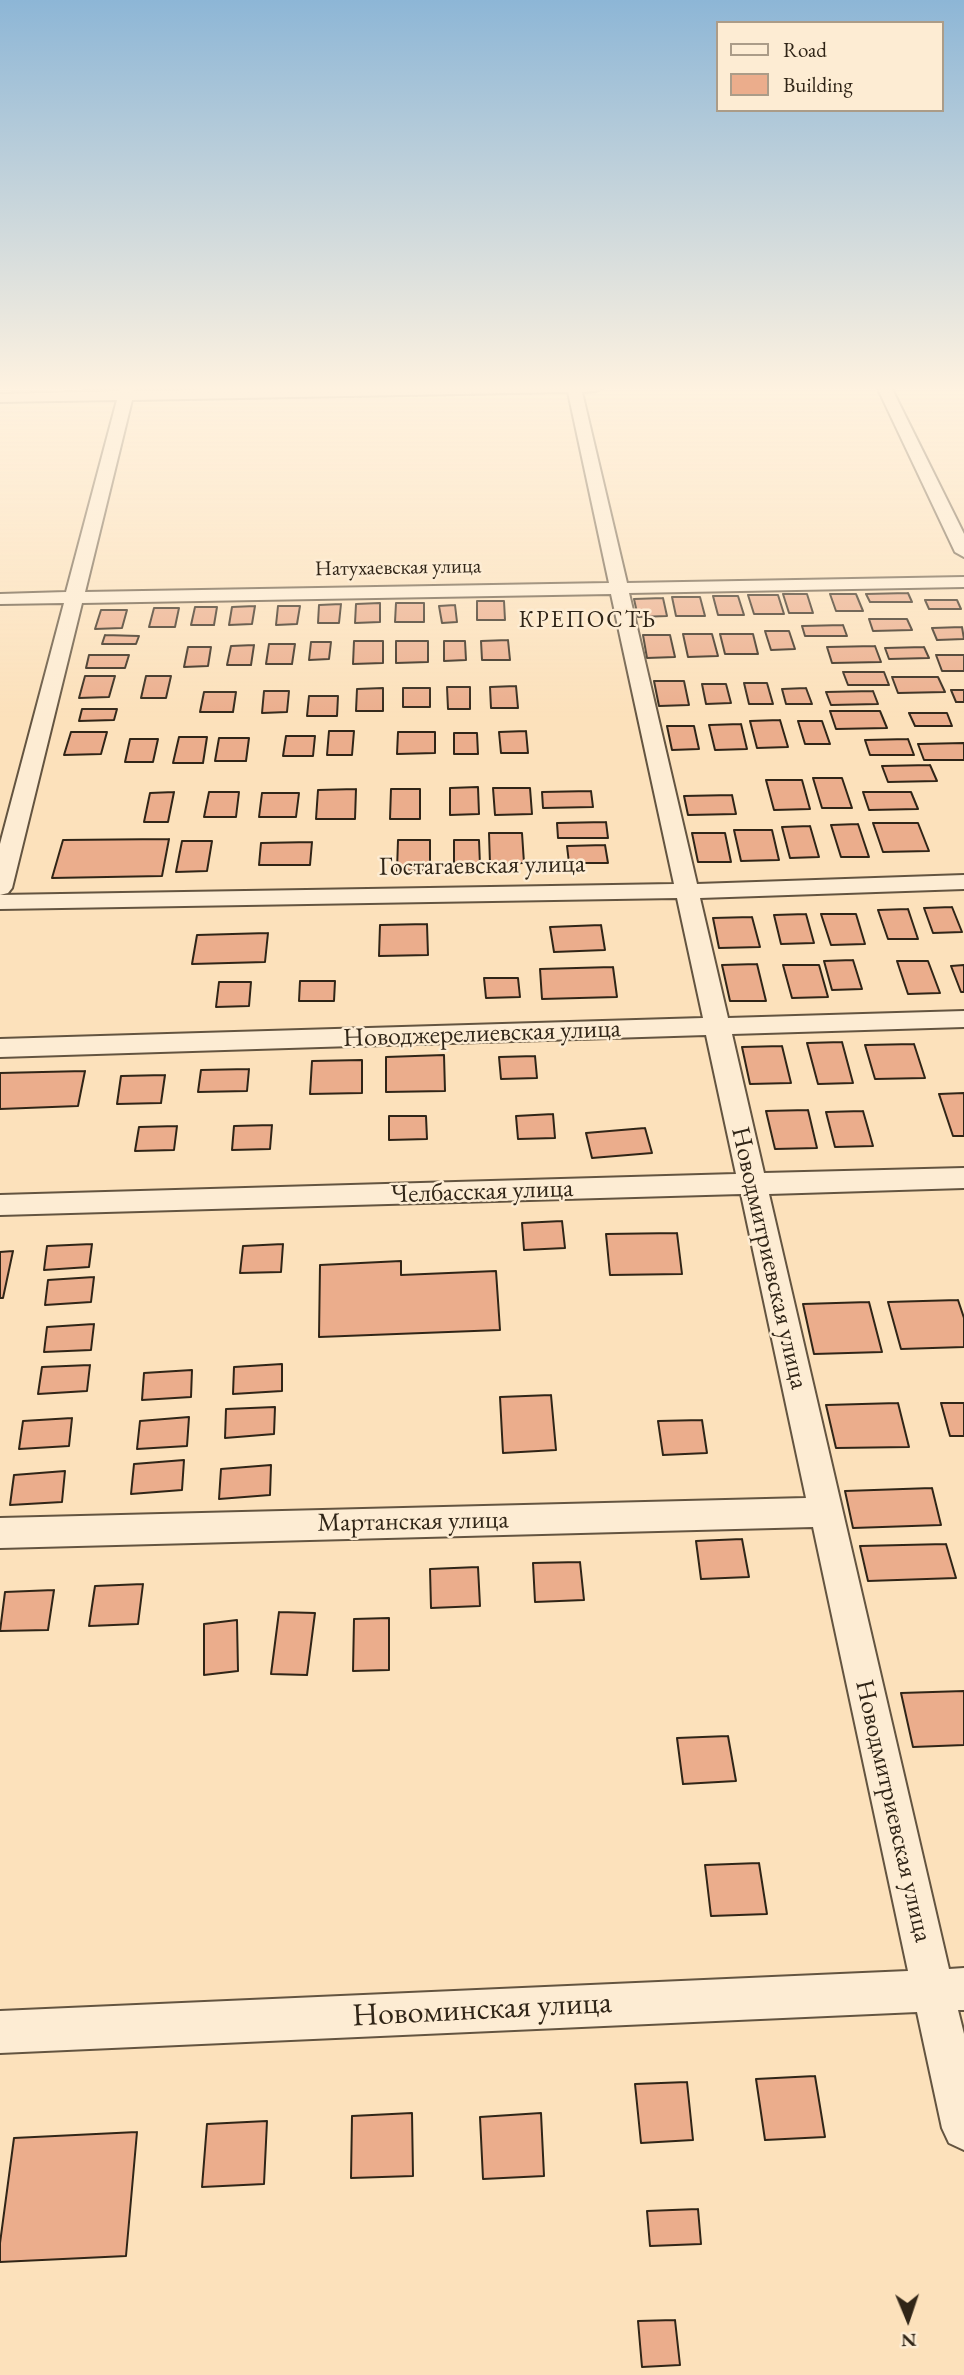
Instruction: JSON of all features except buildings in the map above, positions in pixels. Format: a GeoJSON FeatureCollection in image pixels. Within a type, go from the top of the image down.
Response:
{"type":"FeatureCollection","features":[{"type":"Feature","properties":{"kind":"street"},"geometry":{"type":"LineString","coordinates":[[0,888],[99,498]]}},
{"type":"Feature","properties":{"kind":"street","name":"Новодмитриевская улица"},"geometry":{"type":"LineString","coordinates":[[598,498],[826,1512],[949,1990],[964,2128]]}},
{"type":"Feature","properties":{"kind":"street"},"geometry":{"type":"LineString","coordinates":[[938,498],[964,552]]}},
{"type":"Feature","properties":{"kind":"street","name":"Натухаевская улица"},"geometry":{"type":"LineString","coordinates":[[0,599],[964,582]]}},
{"type":"Feature","properties":{"kind":"street","name":"Гостагаевская улица"},"geometry":{"type":"LineString","coordinates":[[0,902],[686,891],[964,882]]}},
{"type":"Feature","properties":{"kind":"street","name":"Новоджерелиевская улица"},"geometry":{"type":"LineString","coordinates":[[0,1048],[964,1019]]}},
{"type":"Feature","properties":{"kind":"street","name":"Челбасская улица"},"geometry":{"type":"LineString","coordinates":[[0,1205],[964,1178]]}},
{"type":"Feature","properties":{"kind":"street","name":"Мартанская улица"},"geometry":{"type":"LineString","coordinates":[[0,1532],[826,1512]]}},
{"type":"Feature","properties":{"kind":"street","name":"Новоминская улица"},"geometry":{"type":"LineString","coordinates":[[0,2032],[949,1990]]}},
{"type":"Feature","properties":{"kind":"district","name":"КРЕПОСТЬ"},"geometry":{"type":"Point","coordinates":[588,621]}}]}
